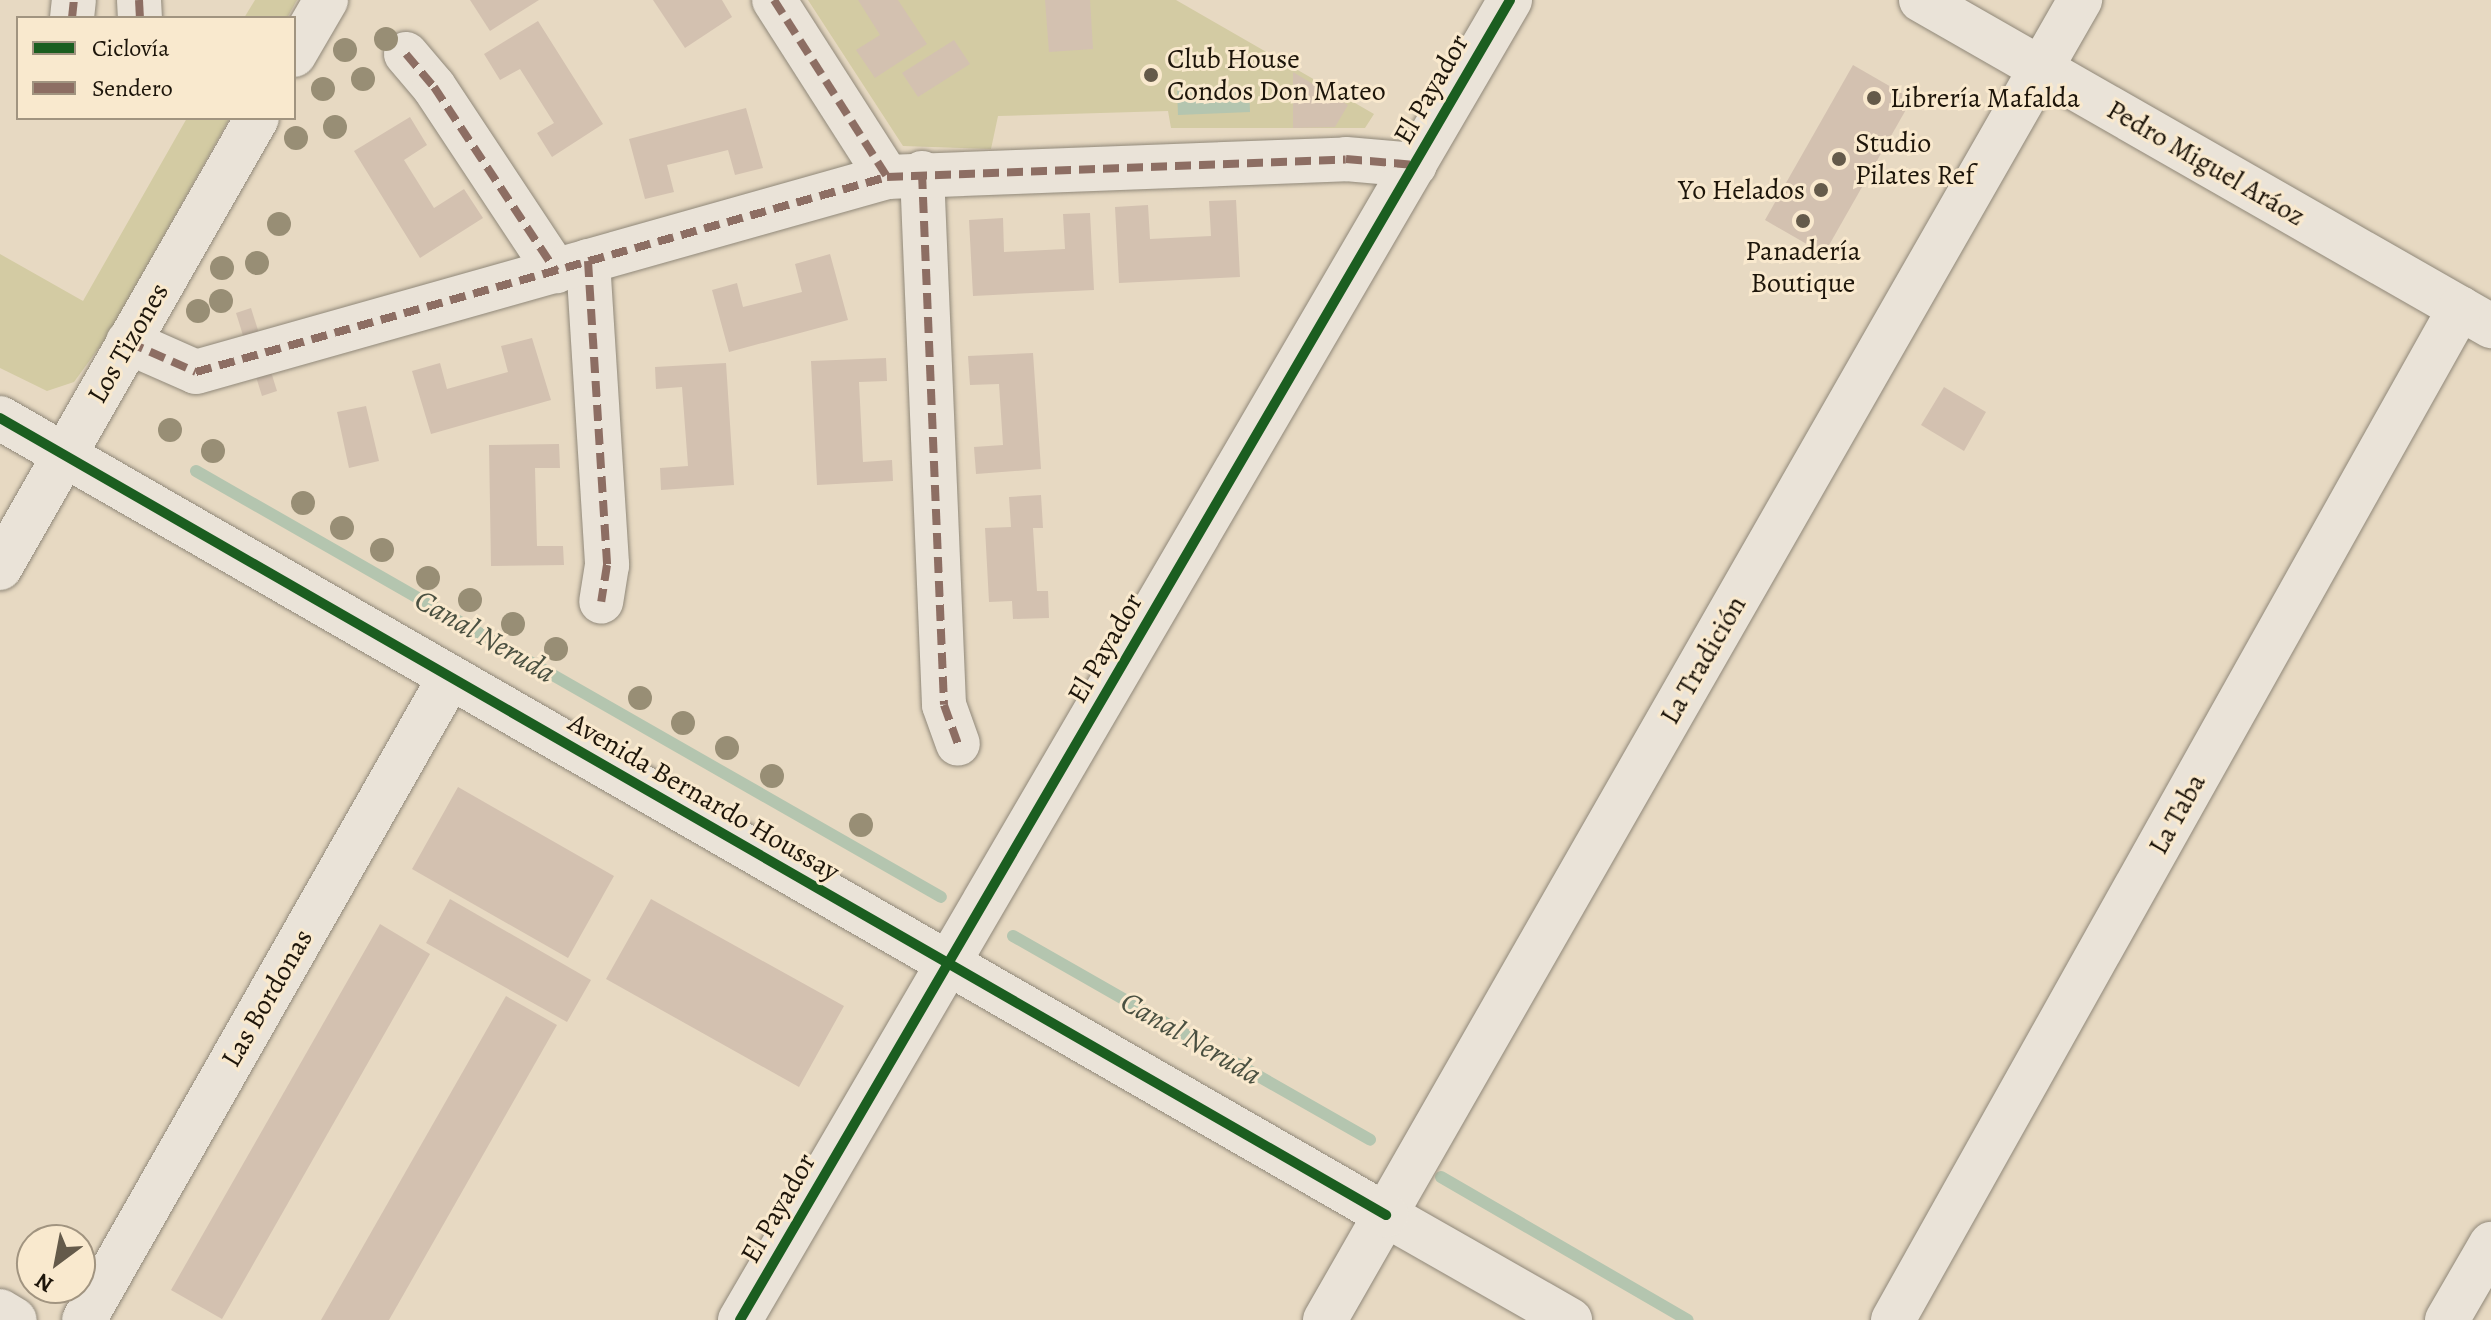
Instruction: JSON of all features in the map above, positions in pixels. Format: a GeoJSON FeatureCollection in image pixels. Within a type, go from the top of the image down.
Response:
{"type":"FeatureCollection","features":[{"type":"Feature","properties":{"kind":"street"},"geometry":{"type":"LineString","coordinates":[[296,52],[326,0]]}},
{"type":"Feature","properties":{"kind":"street"},"geometry":{"type":"LineString","coordinates":[[774,0],[904,175],[944,705],[958,744]]}},
{"type":"Feature","properties":{"kind":"street","name":"El Payador"},"geometry":{"type":"LineString","coordinates":[[740,1320],[1510,0]]}},
{"type":"Feature","properties":{"kind":"street","name":"Pedro Miguel Aráoz"},"geometry":{"type":"LineString","coordinates":[[1921,0],[2476,317]]}},
{"type":"Feature","properties":{"kind":"street","name":"La Tradición"},"geometry":{"type":"LineString","coordinates":[[1325,1320],[2080,0]]}},
{"type":"Feature","properties":{"kind":"street"},"geometry":{"type":"LineString","coordinates":[[406,54],[572,266],[607,565],[601,602]]}},
{"type":"Feature","properties":{"kind":"street","name":"Los Tizones"},"geometry":{"type":"LineString","coordinates":[[0,568],[256,120]]}},
{"type":"Feature","properties":{"kind":"street"},"geometry":{"type":"LineString","coordinates":[[128,342],[196,372],[904,175],[1346,159],[1415,165]]}},
{"type":"Feature","properties":{"kind":"street","name":"La Taba"},"geometry":{"type":"LineString","coordinates":[[1893,1320],[2476,317]]}},
{"type":"Feature","properties":{"kind":"street","name":"Avenida Bernardo Houssay"},"geometry":{"type":"LineString","coordinates":[[0,418],[947,965],[1570,1320]]}},
{"type":"Feature","properties":{"kind":"street","name":"Las Bordonas"},"geometry":{"type":"LineString","coordinates":[[84,1320],[450,677]]}},
{"type":"Feature","properties":{"kind":"street"},"geometry":{"type":"LineString","coordinates":[[2447,1320],[2491,1244]]}},
{"type":"Feature","properties":{"kind":"street"},"geometry":{"type":"LineString","coordinates":[[0,1311],[15,1320]]}},
{"type":"Feature","properties":{"kind":"shaded area"},"geometry":{"type":"Polygon","coordinates":[[[255,0],[297,0],[288,16],[245,16],[255,0]]]}},
{"type":"Feature","properties":{"kind":"shaded area","name":"Club House Condos Don Mateo"},"geometry":{"type":"Polygon","coordinates":[[[808,0],[1176,0],[1374,114],[1365,128],[1171,128],[1168,111],[998,116],[991,149],[903,146],[808,0]]]}},
{"type":"Feature","properties":{"kind":"shaded area"},"geometry":{"type":"Polygon","coordinates":[[[1249,87],[1250,112],[1178,115],[1177,90],[1249,87]]]}},
{"type":"Feature","properties":{"kind":"shaded area"},"geometry":{"type":"Polygon","coordinates":[[[186,120],[229,120],[106,338],[74,382],[47,391],[0,368],[0,254],[83,301],[186,120]]]}},
{"type":"Feature","properties":{"kind":"building"},"geometry":{"type":"Polygon","coordinates":[[[470,0],[539,0],[490,31],[470,0]]]}},
{"type":"Feature","properties":{"kind":"building"},"geometry":{"type":"Polygon","coordinates":[[[653,0],[722,0],[732,17],[685,48],[653,0]]]}},
{"type":"Feature","properties":{"kind":"building"},"geometry":{"type":"Polygon","coordinates":[[[858,0],[898,0],[927,44],[875,78],[856,50],[880,35],[858,0]]]}},
{"type":"Feature","properties":{"kind":"building"},"geometry":{"type":"Polygon","coordinates":[[[1045,0],[1090,0],[1093,49],[1049,52],[1045,0]]]}},
{"type":"Feature","properties":{"kind":"building"},"geometry":{"type":"Polygon","coordinates":[[[538,21],[603,124],[552,157],[537,133],[554,123],[520,69],[500,80],[484,54],[538,21]]]}},
{"type":"Feature","properties":{"kind":"building"},"geometry":{"type":"Polygon","coordinates":[[[954,40],[970,64],[918,97],[902,73],[954,40]]]}},
{"type":"Feature","properties":{"kind":"building"},"geometry":{"type":"Polygon","coordinates":[[[1853,65],[1912,99],[1824,254],[1765,220],[1853,65]]]}},
{"type":"Feature","properties":{"kind":"building"},"geometry":{"type":"Polygon","coordinates":[[[1293,72],[1348,105],[1335,127],[1293,128],[1293,72]]]}},
{"type":"Feature","properties":{"kind":"building"},"geometry":{"type":"Polygon","coordinates":[[[746,108],[763,168],[735,175],[728,150],[667,165],[674,192],[645,199],[629,139],[746,108]]]}},
{"type":"Feature","properties":{"kind":"building"},"geometry":{"type":"Polygon","coordinates":[[[410,117],[427,145],[404,160],[434,208],[464,189],[483,218],[420,258],[354,151],[410,117]]]}},
{"type":"Feature","properties":{"kind":"building"},"geometry":{"type":"Polygon","coordinates":[[[1236,200],[1240,277],[1119,283],[1115,207],[1148,205],[1150,239],[1211,236],[1209,201],[1236,200]]]}},
{"type":"Feature","properties":{"kind":"building"},"geometry":{"type":"Polygon","coordinates":[[[1090,213],[1094,290],[973,296],[969,220],[1003,218],[1004,252],[1065,249],[1063,214],[1090,213]]]}},
{"type":"Feature","properties":{"kind":"building"},"geometry":{"type":"Polygon","coordinates":[[[830,254],[848,320],[729,352],[712,290],[737,283],[743,307],[802,292],[795,264],[830,254]]]}},
{"type":"Feature","properties":{"kind":"building"},"geometry":{"type":"Polygon","coordinates":[[[251,308],[277,391],[262,396],[236,313],[251,308]]]}},
{"type":"Feature","properties":{"kind":"building"},"geometry":{"type":"Polygon","coordinates":[[[532,338],[551,400],[431,434],[412,371],[440,363],[447,389],[508,372],[501,346],[532,338]]]}},
{"type":"Feature","properties":{"kind":"building"},"geometry":{"type":"Polygon","coordinates":[[[1033,353],[1041,469],[976,474],[974,447],[1003,445],[999,384],[970,385],[968,356],[1033,353]]]}},
{"type":"Feature","properties":{"kind":"building"},"geometry":{"type":"Polygon","coordinates":[[[886,358],[887,381],[859,382],[863,462],[892,460],[893,481],[817,485],[811,361],[886,358]]]}},
{"type":"Feature","properties":{"kind":"building"},"geometry":{"type":"Polygon","coordinates":[[[726,363],[734,485],[661,490],[660,468],[688,466],[682,387],[656,389],[655,367],[726,363]]]}},
{"type":"Feature","properties":{"kind":"building"},"geometry":{"type":"Polygon","coordinates":[[[1944,387],[1986,412],[1964,451],[1921,425],[1944,387]]]}},
{"type":"Feature","properties":{"kind":"building"},"geometry":{"type":"Polygon","coordinates":[[[366,406],[379,461],[349,468],[337,412],[366,406]]]}},
{"type":"Feature","properties":{"kind":"building"},"geometry":{"type":"Polygon","coordinates":[[[559,444],[560,468],[535,468],[537,546],[563,546],[564,565],[491,566],[489,445],[559,444]]]}},
{"type":"Feature","properties":{"kind":"building"},"geometry":{"type":"Polygon","coordinates":[[[1041,495],[1043,528],[1033,528],[1037,591],[1048,591],[1049,618],[1013,619],[1012,601],[989,602],[985,528],[1011,527],[1009,497],[1041,495]]]}},
{"type":"Feature","properties":{"kind":"building"},"geometry":{"type":"Polygon","coordinates":[[[458,787],[614,876],[568,958],[412,869],[458,787]]]}},
{"type":"Feature","properties":{"kind":"building"},"geometry":{"type":"Polygon","coordinates":[[[450,899],[591,980],[567,1022],[426,943],[450,899]]]}},
{"type":"Feature","properties":{"kind":"building"},"geometry":{"type":"Polygon","coordinates":[[[651,899],[844,1006],[799,1087],[606,979],[651,899]]]}},
{"type":"Feature","properties":{"kind":"building"},"geometry":{"type":"Polygon","coordinates":[[[380,924],[430,954],[222,1319],[171,1290],[380,924]]]}},
{"type":"Feature","properties":{"kind":"building"},"geometry":{"type":"Polygon","coordinates":[[[506,996],[557,1025],[389,1320],[321,1320],[506,996]]]}},
{"type":"Feature","properties":{"kind":"waterway","name":"Canal Neruda"},"geometry":{"type":"LineString","coordinates":[[196,471],[941,897]]}},
{"type":"Feature","properties":{"kind":"waterway","name":"Canal Neruda"},"geometry":{"type":"LineString","coordinates":[[1013,936],[1370,1140]]}},
{"type":"Feature","properties":{"kind":"waterway","name":"Canal Neruda"},"geometry":{"type":"LineString","coordinates":[[1441,1177],[1688,1320]]}},
{"type":"Feature","properties":{"kind":"marked path"},"geometry":{"type":"LineString","coordinates":[[72,16],[74,0]]}},
{"type":"Feature","properties":{"kind":"marked path"},"geometry":{"type":"LineString","coordinates":[[139,0],[140,16]]}},
{"type":"Feature","properties":{"kind":"marked path"},"geometry":{"type":"LineString","coordinates":[[774,0],[887,177]]}},
{"type":"Feature","properties":{"kind":"marked path"},"geometry":{"type":"LineString","coordinates":[[406,54],[434,87],[556,271]]}},
{"type":"Feature","properties":{"kind":"marked path"},"geometry":{"type":"LineString","coordinates":[[128,342],[196,372],[887,177],[1346,159],[1415,165]]}},
{"type":"Feature","properties":{"kind":"marked path"},"geometry":{"type":"LineString","coordinates":[[922,173],[944,705],[958,744]]}},
{"type":"Feature","properties":{"kind":"marked path"},"geometry":{"type":"LineString","coordinates":[[588,261],[607,565],[601,602]]}},
{"type":"Feature","properties":{"kind":"cycle path"},"geometry":{"type":"LineString","coordinates":[[740,1320],[1510,0]]}},
{"type":"Feature","properties":{"kind":"cycle path"},"geometry":{"type":"LineString","coordinates":[[0,418],[1386,1215]]}},
{"type":"Feature","properties":{"kind":"place","name":"Club House Condos Don Mateo"},"geometry":{"type":"Point","coordinates":[1151,75]}},
{"type":"Feature","properties":{"kind":"place","name":"Librería Mafalda"},"geometry":{"type":"Point","coordinates":[1874,98]}},
{"type":"Feature","properties":{"kind":"place","name":"Studio Pilates Ref"},"geometry":{"type":"Point","coordinates":[1839,159]}},
{"type":"Feature","properties":{"kind":"place","name":"Yo Helados"},"geometry":{"type":"Point","coordinates":[1821,190]}},
{"type":"Feature","properties":{"kind":"place","name":"Panadería Boutique"},"geometry":{"type":"Point","coordinates":[1803,221]}}]}
